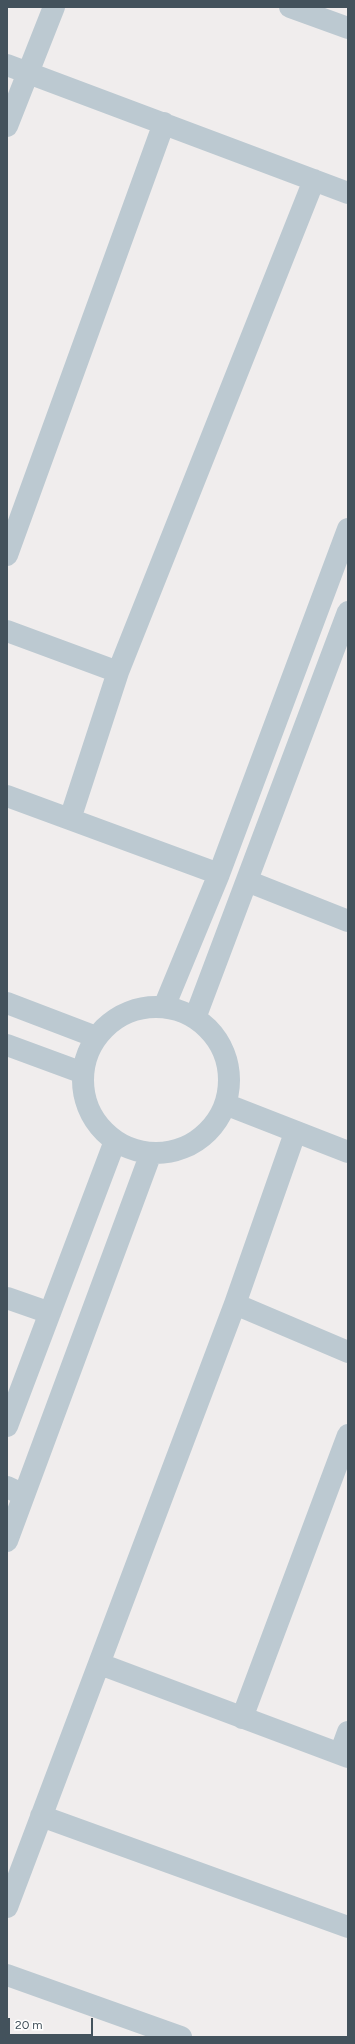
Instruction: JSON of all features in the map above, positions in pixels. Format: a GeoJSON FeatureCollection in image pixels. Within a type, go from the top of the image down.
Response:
{"type":"FeatureCollection","features":[{"type":"Feature","properties":{"kind":"street"},"geometry":{"type":"LineString","coordinates":[[7,126],[54,7]]}},
{"type":"Feature","properties":{"kind":"street"},"geometry":{"type":"LineString","coordinates":[[290,7],[348,28]]}},
{"type":"Feature","properties":{"kind":"street"},"geometry":{"type":"LineString","coordinates":[[7,64],[348,193]]}},
{"type":"Feature","properties":{"kind":"street"},"geometry":{"type":"LineString","coordinates":[[7,555],[164,123]]}},
{"type":"Feature","properties":{"kind":"street"},"geometry":{"type":"LineString","coordinates":[[70,820],[118,672],[314,180]]}},
{"type":"Feature","properties":{"kind":"street"},"geometry":{"type":"LineString","coordinates":[[164,1007],[219,874],[348,529]]}},
{"type":"Feature","properties":{"kind":"street"},"geometry":{"type":"LineString","coordinates":[[195,1018],[348,612]]}},
{"type":"Feature","properties":{"kind":"street"},"geometry":{"type":"LineString","coordinates":[[7,631],[118,672]]}},
{"type":"Feature","properties":{"kind":"street"},"geometry":{"type":"LineString","coordinates":[[7,796],[219,874]]}},
{"type":"Feature","properties":{"kind":"street"},"geometry":{"type":"LineString","coordinates":[[247,881],[348,921]]}},
{"type":"Feature","properties":{"kind":"street"},"geometry":{"type":"LineString","coordinates":[[7,1003],[96,1037]]}},
{"type":"Feature","properties":{"kind":"street"},"geometry":{"type":"LineString","coordinates":[[145,1007],[164,1007],[180,1011],[195,1018],[214,1034],[225,1056],[229,1080],[225,1104],[217,1121],[204,1135],[188,1146],[170,1152],[151,1153],[132,1149],[115,1141],[100,1127],[90,1111],[84,1092],[83,1073],[88,1054],[96,1037],[110,1023],[126,1013],[145,1007]]}},
{"type":"Feature","properties":{"kind":"street"},"geometry":{"type":"LineString","coordinates":[[7,1045],[83,1073]]}},
{"type":"Feature","properties":{"kind":"street"},"geometry":{"type":"LineString","coordinates":[[225,1104],[348,1152]]}},
{"type":"Feature","properties":{"kind":"street"},"geometry":{"type":"LineString","coordinates":[[7,1907],[235,1304],[295,1132]]}},
{"type":"Feature","properties":{"kind":"street"},"geometry":{"type":"LineString","coordinates":[[7,1426],[115,1141]]}},
{"type":"Feature","properties":{"kind":"street"},"geometry":{"type":"LineString","coordinates":[[7,1541],[16,1491],[151,1153]]}},
{"type":"Feature","properties":{"kind":"street"},"geometry":{"type":"LineString","coordinates":[[7,1298],[50,1313]]}},
{"type":"Feature","properties":{"kind":"street"},"geometry":{"type":"LineString","coordinates":[[235,1304],[348,1352]]}},
{"type":"Feature","properties":{"kind":"street"},"geometry":{"type":"LineString","coordinates":[[242,1718],[348,1435]]}},
{"type":"Feature","properties":{"kind":"street"},"geometry":{"type":"LineString","coordinates":[[100,1664],[344,1756],[348,1732]]}},
{"type":"Feature","properties":{"kind":"street"},"geometry":{"type":"LineString","coordinates":[[41,1816],[348,1928]]}},
{"type":"Feature","properties":{"kind":"street"},"geometry":{"type":"LineString","coordinates":[[7,1975],[181,2037]]}}]}
